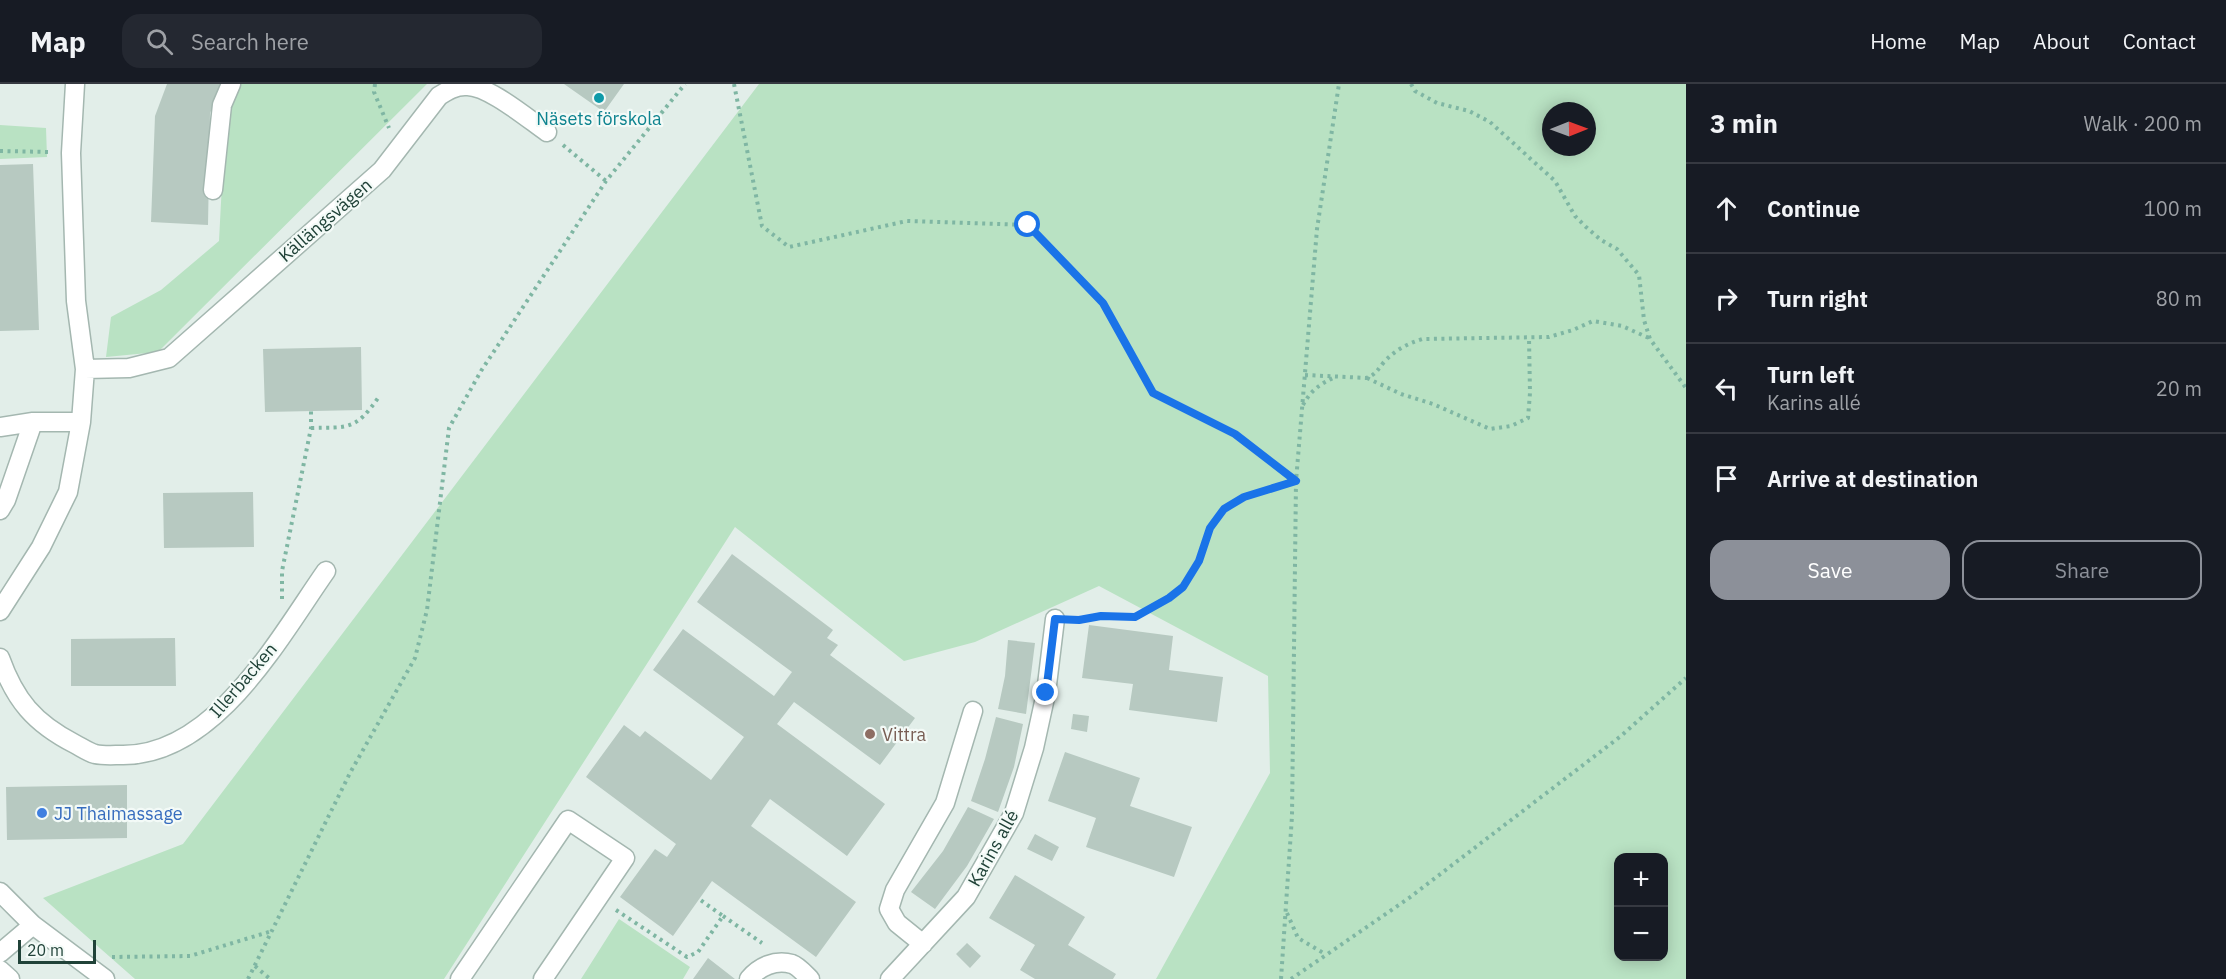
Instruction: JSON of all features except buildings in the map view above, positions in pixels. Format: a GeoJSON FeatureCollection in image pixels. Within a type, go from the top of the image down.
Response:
{"type":"FeatureCollection","features":[{"type":"Feature","properties":{"kind":"street"},"geometry":{"type":"LineString","coordinates":[[0,611],[41,547],[68,492],[81,422],[85,369],[76,301],[71,153],[75,84]]}},
{"type":"Feature","properties":{"kind":"street"},"geometry":{"type":"LineString","coordinates":[[213,190],[222,105],[231,84]]}},
{"type":"Feature","properties":{"kind":"street","name":"Källängsvägen"},"geometry":{"type":"LineString","coordinates":[[85,369],[129,368],[169,358],[382,170],[439,96],[451,89],[467,85],[484,90],[547,132]]}},
{"type":"Feature","properties":{"kind":"street"},"geometry":{"type":"LineString","coordinates":[[0,427],[33,422],[81,422]]}},
{"type":"Feature","properties":{"kind":"street"},"geometry":{"type":"LineString","coordinates":[[0,510],[6,500],[33,422]]}},
{"type":"Feature","properties":{"kind":"street","name":"Illerbacken"},"geometry":{"type":"LineString","coordinates":[[0,658],[16,696],[36,719],[62,737],[95,754],[135,756],[152,753],[177,744],[216,715],[261,665],[326,571]]}},
{"type":"Feature","properties":{"kind":"street","name":"Karins allé"},"geometry":{"type":"LineString","coordinates":[[890,979],[966,897],[1014,813],[1034,748],[1046,693],[1055,619]]}},
{"type":"Feature","properties":{"kind":"street"},"geometry":{"type":"LineString","coordinates":[[923,944],[897,923],[889,909],[895,890],[945,803],[973,711]]}},
{"type":"Feature","properties":{"kind":"street"},"geometry":{"type":"LineString","coordinates":[[460,979],[568,820],[625,858],[543,979]]}},
{"type":"Feature","properties":{"kind":"street"},"geometry":{"type":"LineString","coordinates":[[0,892],[33,925],[99,975]]}},
{"type":"Feature","properties":{"kind":"street"},"geometry":{"type":"LineString","coordinates":[[0,953],[33,925]]}},
{"type":"Feature","properties":{"kind":"street"},"geometry":{"type":"LineString","coordinates":[[749,979],[760,968],[773,963],[792,964],[810,979]]}},
{"type":"Feature","properties":{"kind":"street"},"geometry":{"type":"LineString","coordinates":[[0,970],[9,979]]}},
{"type":"Feature","properties":{"kind":"path"},"geometry":{"type":"LineString","coordinates":[[375,84],[374,92],[398,147]]}},
{"type":"Feature","properties":{"kind":"path"},"geometry":{"type":"LineString","coordinates":[[248,979],[350,773],[415,658],[427,610],[449,428],[481,371],[606,181],[685,84]]}},
{"type":"Feature","properties":{"kind":"path"},"geometry":{"type":"LineString","coordinates":[[734,84],[762,226],[789,247],[907,221],[1028,225],[1103,303],[1153,393],[1235,434],[1296,481]]}},
{"type":"Feature","properties":{"kind":"path"},"geometry":{"type":"LineString","coordinates":[[1281,979],[1292,816],[1296,481],[1317,229],[1339,84]]}},
{"type":"Feature","properties":{"kind":"path"},"geometry":{"type":"LineString","coordinates":[[1411,84],[1415,91],[1437,103],[1469,111],[1490,122],[1555,181],[1575,216],[1601,240],[1617,249],[1638,276],[1644,320],[1650,339],[1686,388]]}},
{"type":"Feature","properties":{"kind":"path"},"geometry":{"type":"LineString","coordinates":[[547,132],[606,181]]}},
{"type":"Feature","properties":{"kind":"path"},"geometry":{"type":"LineString","coordinates":[[0,151],[71,153]]}},
{"type":"Feature","properties":{"kind":"path"},"geometry":{"type":"LineString","coordinates":[[1305,375],[1366,378],[1374,375],[1384,362],[1405,345],[1422,339],[1549,337],[1574,330],[1593,321],[1622,326],[1650,339]]}},
{"type":"Feature","properties":{"kind":"path"},"geometry":{"type":"LineString","coordinates":[[1366,378],[1490,429],[1511,426],[1528,418],[1529,337]]}},
{"type":"Feature","properties":{"kind":"path"},"geometry":{"type":"LineString","coordinates":[[1302,405],[1319,384],[1335,377]]}},
{"type":"Feature","properties":{"kind":"path"},"geometry":{"type":"LineString","coordinates":[[311,428],[350,427],[368,414],[378,398]]}},
{"type":"Feature","properties":{"kind":"path"},"geometry":{"type":"LineString","coordinates":[[294,616],[280,597],[282,571],[311,428],[311,411]]}},
{"type":"Feature","properties":{"kind":"path"},"geometry":{"type":"LineString","coordinates":[[1055,619],[1079,620],[1101,616],[1135,617],[1169,598],[1183,587],[1199,561],[1210,528],[1224,509],[1244,497],[1296,481]]}},
{"type":"Feature","properties":{"kind":"path"},"geometry":{"type":"LineString","coordinates":[[1291,979],[1409,898],[1612,743],[1686,678]]}},
{"type":"Feature","properties":{"kind":"path"},"geometry":{"type":"LineString","coordinates":[[598,898],[687,957],[698,952],[723,916]]}},
{"type":"Feature","properties":{"kind":"path"},"geometry":{"type":"LineString","coordinates":[[699,899],[792,964]]}},
{"type":"Feature","properties":{"kind":"path"},"geometry":{"type":"LineString","coordinates":[[1286,911],[1299,938],[1325,954]]}},
{"type":"Feature","properties":{"kind":"path"},"geometry":{"type":"LineString","coordinates":[[99,975],[107,957],[190,956],[272,931]]}},
{"type":"Feature","properties":{"kind":"path"},"geometry":{"type":"LineString","coordinates":[[255,966],[270,979]]}},
{"type":"Feature","properties":{"kind":"green space"},"geometry":{"type":"Polygon","coordinates":[[[241,84],[427,84],[158,352],[106,357],[111,317],[161,290],[219,241],[225,125],[241,84]]]}},
{"type":"Feature","properties":{"kind":"green space"},"geometry":{"type":"Polygon","coordinates":[[[759,84],[1686,84],[1686,979],[1156,979],[1270,773],[1268,676],[1099,586],[975,642],[904,661],[735,527],[444,979],[135,979],[43,898],[183,844],[759,84]]]}},
{"type":"Feature","properties":{"kind":"green space"},"geometry":{"type":"Polygon","coordinates":[[[0,125],[46,128],[47,157],[0,159],[0,125]]]}},
{"type":"Feature","properties":{"kind":"green space"},"geometry":{"type":"Polygon","coordinates":[[[619,919],[690,967],[683,979],[581,979],[619,919]]]}},
{"type":"Feature","properties":{"kind":"place","name":"Näsets förskola"},"geometry":{"type":"Point","coordinates":[599,98]}},
{"type":"Feature","properties":{"kind":"place","name":"Vittra"},"geometry":{"type":"Point","coordinates":[870,734]}},
{"type":"Feature","properties":{"kind":"place","name":"JJ Thaimassage"},"geometry":{"type":"Point","coordinates":[42,813]}},
{"type":"Feature","properties":{"kind":"route"},"geometry":{"type":"LineString","coordinates":[[1028,225],[1103,303],[1153,393],[1235,434],[1296,481],[1244,497],[1224,509],[1210,528],[1199,561],[1183,587],[1169,598],[1135,617],[1101,616],[1079,620],[1055,619],[1046,693]]}}]}
